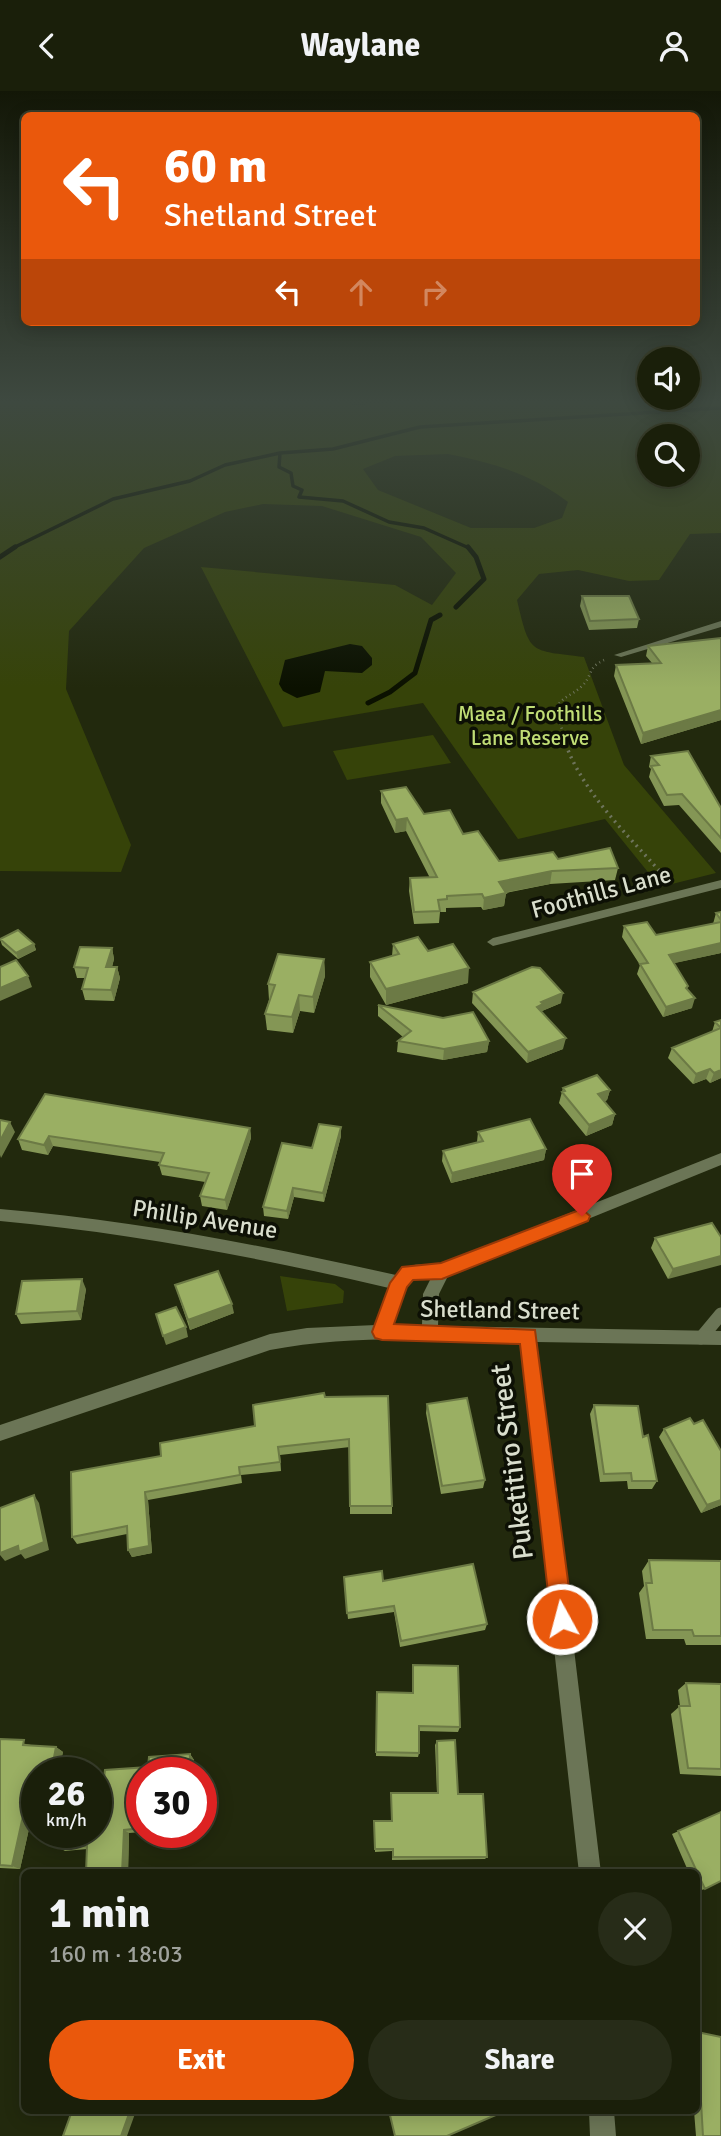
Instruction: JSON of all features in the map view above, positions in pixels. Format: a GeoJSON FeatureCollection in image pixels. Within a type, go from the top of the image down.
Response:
{"type":"FeatureCollection","features":[{"type":"Feature","properties":{"kind":"street"},"geometry":{"type":"LineString","coordinates":[[618,655],[721,624]]}},
{"type":"Feature","properties":{"kind":"street","name":"Foothills Lane"},"geometry":{"type":"LineString","coordinates":[[493,942],[721,884]]}},
{"type":"Feature","properties":{"kind":"street"},"geometry":{"type":"LineString","coordinates":[[382,1332],[399,1283],[408,1272],[442,1271],[721,1159]]}},
{"type":"Feature","properties":{"kind":"street","name":"Phillip Avenue"},"geometry":{"type":"LineString","coordinates":[[0,1215],[50,1219],[266,1254],[399,1283]]}},
{"type":"Feature","properties":{"kind":"street"},"geometry":{"type":"LineString","coordinates":[[430,1333],[431,1294],[442,1271]]}},
{"type":"Feature","properties":{"kind":"street","name":"Shetland Street"},"geometry":{"type":"LineString","coordinates":[[0,1433],[270,1342],[307,1335],[382,1332],[721,1338]]}},
{"type":"Feature","properties":{"kind":"street","name":"Puketitiro Street"},"geometry":{"type":"LineString","coordinates":[[528,1336],[590,1869]]}},
{"type":"Feature","properties":{"kind":"street"},"geometry":{"type":"LineString","coordinates":[[602,2114],[603,2136]]}},
{"type":"Feature","properties":{"kind":"lane"},"geometry":{"type":"LineString","coordinates":[[701,1338],[721,1314]]}},
{"type":"Feature","properties":{"kind":"path"},"geometry":{"type":"LineString","coordinates":[[618,655],[593,665],[583,685],[562,698],[556,708],[568,754],[585,782],[672,886]]}},
{"type":"Feature","properties":{"kind":"green space","name":"Maea / Foothills Lane Reserve"},"geometry":{"type":"Polygon","coordinates":[[[0,497],[396,497],[471,528],[534,528],[562,518],[568,502],[561,497],[721,497],[721,533],[690,534],[659,580],[629,581],[578,570],[539,574],[517,600],[525,631],[535,647],[552,653],[584,657],[624,765],[716,873],[660,887],[605,819],[518,839],[423,703],[283,727],[201,567],[395,585],[432,605],[456,573],[421,537],[322,506],[263,504],[225,512],[144,548],[69,631],[66,689],[131,845],[121,872],[0,871],[0,497]]]}},
{"type":"Feature","properties":{"kind":"green space"},"geometry":{"type":"Polygon","coordinates":[[[433,735],[451,763],[347,780],[333,751],[433,735]]]}},
{"type":"Feature","properties":{"kind":"green space"},"geometry":{"type":"Polygon","coordinates":[[[280,1276],[335,1284],[344,1291],[343,1303],[287,1311],[280,1276]]]}},
{"type":"Feature","properties":{"kind":"shaded area"},"geometry":{"type":"Polygon","coordinates":[[[350,644],[362,646],[372,658],[372,665],[362,673],[325,671],[320,692],[297,698],[283,691],[279,684],[285,660],[350,644]]]}},
{"type":"Feature","properties":{"kind":"building"},"geometry":{"type":"Polygon","coordinates":[[[582,596],[629,596],[639,619],[590,621],[582,596]]]}},
{"type":"Feature","properties":{"kind":"building"},"geometry":{"type":"Polygon","coordinates":[[[721,638],[721,710],[643,733],[616,665],[661,663],[648,646],[721,638]]]}},
{"type":"Feature","properties":{"kind":"building"},"geometry":{"type":"Polygon","coordinates":[[[688,751],[721,808],[721,838],[682,794],[667,795],[651,766],[659,765],[651,756],[688,751]]]}},
{"type":"Feature","properties":{"kind":"building"},"geometry":{"type":"Polygon","coordinates":[[[406,787],[424,814],[450,810],[463,834],[478,831],[499,861],[553,852],[558,859],[610,848],[618,868],[552,871],[499,882],[506,893],[484,898],[482,894],[447,896],[447,899],[438,900],[440,911],[414,912],[410,878],[437,877],[407,818],[396,820],[381,791],[406,787]]]}},
{"type":"Feature","properties":{"kind":"building"},"geometry":{"type":"Polygon","coordinates":[[[647,922],[656,935],[721,922],[721,943],[669,955],[688,986],[686,988],[695,998],[666,1007],[640,964],[648,963],[624,926],[647,922]]]}},
{"type":"Feature","properties":{"kind":"building"},"geometry":{"type":"Polygon","coordinates":[[[18,930],[34,944],[16,953],[0,939],[18,930]]]}},
{"type":"Feature","properties":{"kind":"building"},"geometry":{"type":"Polygon","coordinates":[[[418,937],[428,951],[453,944],[469,968],[386,989],[370,962],[399,954],[393,944],[418,937]]]}},
{"type":"Feature","properties":{"kind":"building"},"geometry":{"type":"Polygon","coordinates":[[[80,947],[112,948],[106,967],[117,967],[111,990],[82,989],[88,968],[74,967],[80,947]]]}},
{"type":"Feature","properties":{"kind":"building"},"geometry":{"type":"Polygon","coordinates":[[[278,954],[324,959],[313,997],[299,995],[292,1017],[265,1014],[275,985],[268,984],[278,954]]]}},
{"type":"Feature","properties":{"kind":"building"},"geometry":{"type":"Polygon","coordinates":[[[16,960],[28,976],[0,988],[0,967],[16,960]]]}},
{"type":"Feature","properties":{"kind":"building"},"geometry":{"type":"Polygon","coordinates":[[[532,967],[540,968],[563,993],[541,1002],[543,1004],[537,1007],[566,1038],[528,1052],[473,992],[532,967]]]}},
{"type":"Feature","properties":{"kind":"building"},"geometry":{"type":"Polygon","coordinates":[[[378,1005],[443,1018],[473,1012],[489,1041],[444,1049],[398,1041],[411,1031],[378,1005]]]}},
{"type":"Feature","properties":{"kind":"building"},"geometry":{"type":"Polygon","coordinates":[[[721,1028],[721,1070],[714,1073],[710,1069],[696,1074],[672,1048],[721,1028]]]}},
{"type":"Feature","properties":{"kind":"building"},"geometry":{"type":"Polygon","coordinates":[[[597,1075],[610,1090],[598,1094],[615,1114],[589,1125],[562,1092],[565,1091],[563,1088],[597,1075]]]}},
{"type":"Feature","properties":{"kind":"building"},"geometry":{"type":"Polygon","coordinates":[[[45,1094],[250,1128],[225,1200],[200,1196],[209,1173],[159,1165],[164,1153],[49,1136],[44,1145],[18,1139],[45,1094]]]}},
{"type":"Feature","properties":{"kind":"building"},"geometry":{"type":"Polygon","coordinates":[[[530,1119],[546,1149],[452,1173],[443,1151],[483,1141],[478,1132],[530,1119]]]}},
{"type":"Feature","properties":{"kind":"building"},"geometry":{"type":"Polygon","coordinates":[[[0,1120],[10,1122],[0,1141],[0,1120]]]}},
{"type":"Feature","properties":{"kind":"building"},"geometry":{"type":"Polygon","coordinates":[[[319,1124],[341,1127],[323,1193],[293,1188],[287,1211],[263,1207],[282,1143],[312,1148],[319,1124]]]}},
{"type":"Feature","properties":{"kind":"building"},"geometry":{"type":"Polygon","coordinates":[[[712,1223],[721,1237],[721,1256],[673,1269],[655,1238],[712,1223]]]}},
{"type":"Feature","properties":{"kind":"building"},"geometry":{"type":"Polygon","coordinates":[[[218,1271],[232,1304],[188,1320],[175,1285],[218,1271]]]}},
{"type":"Feature","properties":{"kind":"building"},"geometry":{"type":"Polygon","coordinates":[[[82,1279],[77,1311],[16,1314],[22,1281],[82,1279]]]}},
{"type":"Feature","properties":{"kind":"building"},"geometry":{"type":"Polygon","coordinates":[[[176,1307],[186,1327],[163,1336],[156,1314],[176,1307]]]}},
{"type":"Feature","properties":{"kind":"building"},"geometry":{"type":"Polygon","coordinates":[[[324,1393],[325,1397],[388,1396],[392,1506],[350,1506],[349,1439],[278,1447],[280,1462],[239,1467],[240,1475],[145,1492],[149,1546],[128,1550],[127,1526],[72,1537],[71,1472],[161,1456],[160,1443],[255,1426],[253,1405],[324,1393]]]}},
{"type":"Feature","properties":{"kind":"building"},"geometry":{"type":"Polygon","coordinates":[[[467,1398],[485,1480],[442,1486],[427,1404],[467,1398]]]}},
{"type":"Feature","properties":{"kind":"building"},"geometry":{"type":"Polygon","coordinates":[[[594,1405],[638,1406],[643,1437],[648,1435],[657,1481],[632,1481],[631,1473],[604,1474],[594,1405]]]}},
{"type":"Feature","properties":{"kind":"building"},"geometry":{"type":"Polygon","coordinates":[[[690,1418],[694,1424],[703,1420],[721,1451],[721,1500],[707,1505],[664,1429],[690,1418]]]}},
{"type":"Feature","properties":{"kind":"building"},"geometry":{"type":"Polygon","coordinates":[[[34,1495],[44,1542],[19,1552],[18,1546],[0,1553],[0,1508],[34,1495]]]}},
{"type":"Feature","properties":{"kind":"building"},"geometry":{"type":"Polygon","coordinates":[[[649,1560],[721,1561],[721,1636],[694,1636],[692,1630],[653,1630],[646,1583],[652,1583],[649,1560]]]}},
{"type":"Feature","properties":{"kind":"building"},"geometry":{"type":"Polygon","coordinates":[[[473,1564],[487,1624],[401,1641],[394,1606],[347,1613],[344,1577],[382,1571],[383,1581],[473,1564]]]}},
{"type":"Feature","properties":{"kind":"building"},"geometry":{"type":"Polygon","coordinates":[[[413,1665],[458,1666],[460,1727],[419,1726],[419,1753],[376,1752],[377,1692],[413,1693],[413,1665]]]}},
{"type":"Feature","properties":{"kind":"building"},"geometry":{"type":"Polygon","coordinates":[[[686,1683],[721,1684],[721,1769],[688,1768],[679,1706],[690,1706],[686,1683]]]}},
{"type":"Feature","properties":{"kind":"building"},"geometry":{"type":"Polygon","coordinates":[[[0,1739],[24,1740],[23,1745],[56,1747],[54,1757],[21,1757],[21,1825],[12,1866],[0,1865],[0,1739]]]}},
{"type":"Feature","properties":{"kind":"building"},"geometry":{"type":"Polygon","coordinates":[[[455,1740],[458,1794],[483,1794],[487,1857],[393,1857],[393,1849],[375,1849],[374,1821],[392,1821],[391,1793],[438,1793],[437,1741],[455,1740]]]}},
{"type":"Feature","properties":{"kind":"building"},"geometry":{"type":"Polygon","coordinates":[[[190,1754],[190,1757],[149,1757],[190,1754]]]}},
{"type":"Feature","properties":{"kind":"building"},"geometry":{"type":"Polygon","coordinates":[[[126,1769],[126,1830],[122,1869],[86,1869],[87,1848],[112,1848],[112,1770],[126,1769]]]}},
{"type":"Feature","properties":{"kind":"building"},"geometry":{"type":"Polygon","coordinates":[[[721,1812],[721,1881],[705,1889],[700,1878],[700,1869],[696,1869],[678,1831],[721,1812]]]}},
{"type":"Feature","properties":{"kind":"building"},"geometry":{"type":"Polygon","coordinates":[[[700,2033],[721,2037],[721,2136],[703,2136],[700,2033]]]}},
{"type":"Feature","properties":{"kind":"building"},"geometry":{"type":"Polygon","coordinates":[[[71,2114],[129,2114],[121,2136],[63,2136],[71,2114]]]}},
{"type":"Feature","properties":{"kind":"building"},"geometry":{"type":"Polygon","coordinates":[[[390,2114],[498,2114],[447,2136],[395,2136],[390,2114]]]}},
{"type":"Feature","properties":{"kind":"waterway"},"geometry":{"type":"LineString","coordinates":[[15,547],[120,497]]}},
{"type":"Feature","properties":{"kind":"waterway"},"geometry":{"type":"LineString","coordinates":[[304,497],[343,501],[389,522],[424,528],[469,548]]}},
{"type":"Feature","properties":{"kind":"waterway"},"geometry":{"type":"LineString","coordinates":[[0,557],[15,547]]}},
{"type":"Feature","properties":{"kind":"waterway"},"geometry":{"type":"LineString","coordinates":[[456,607],[484,579],[476,557],[469,548]]}},
{"type":"Feature","properties":{"kind":"waterway"},"geometry":{"type":"LineString","coordinates":[[368,703],[390,692],[415,673],[431,620],[440,615]]}},
{"type":"Feature","properties":{"kind":"route"},"geometry":{"type":"LineString","coordinates":[[562,1619],[528,1336],[382,1332],[399,1283],[408,1272],[442,1271],[582,1216]]}}]}
